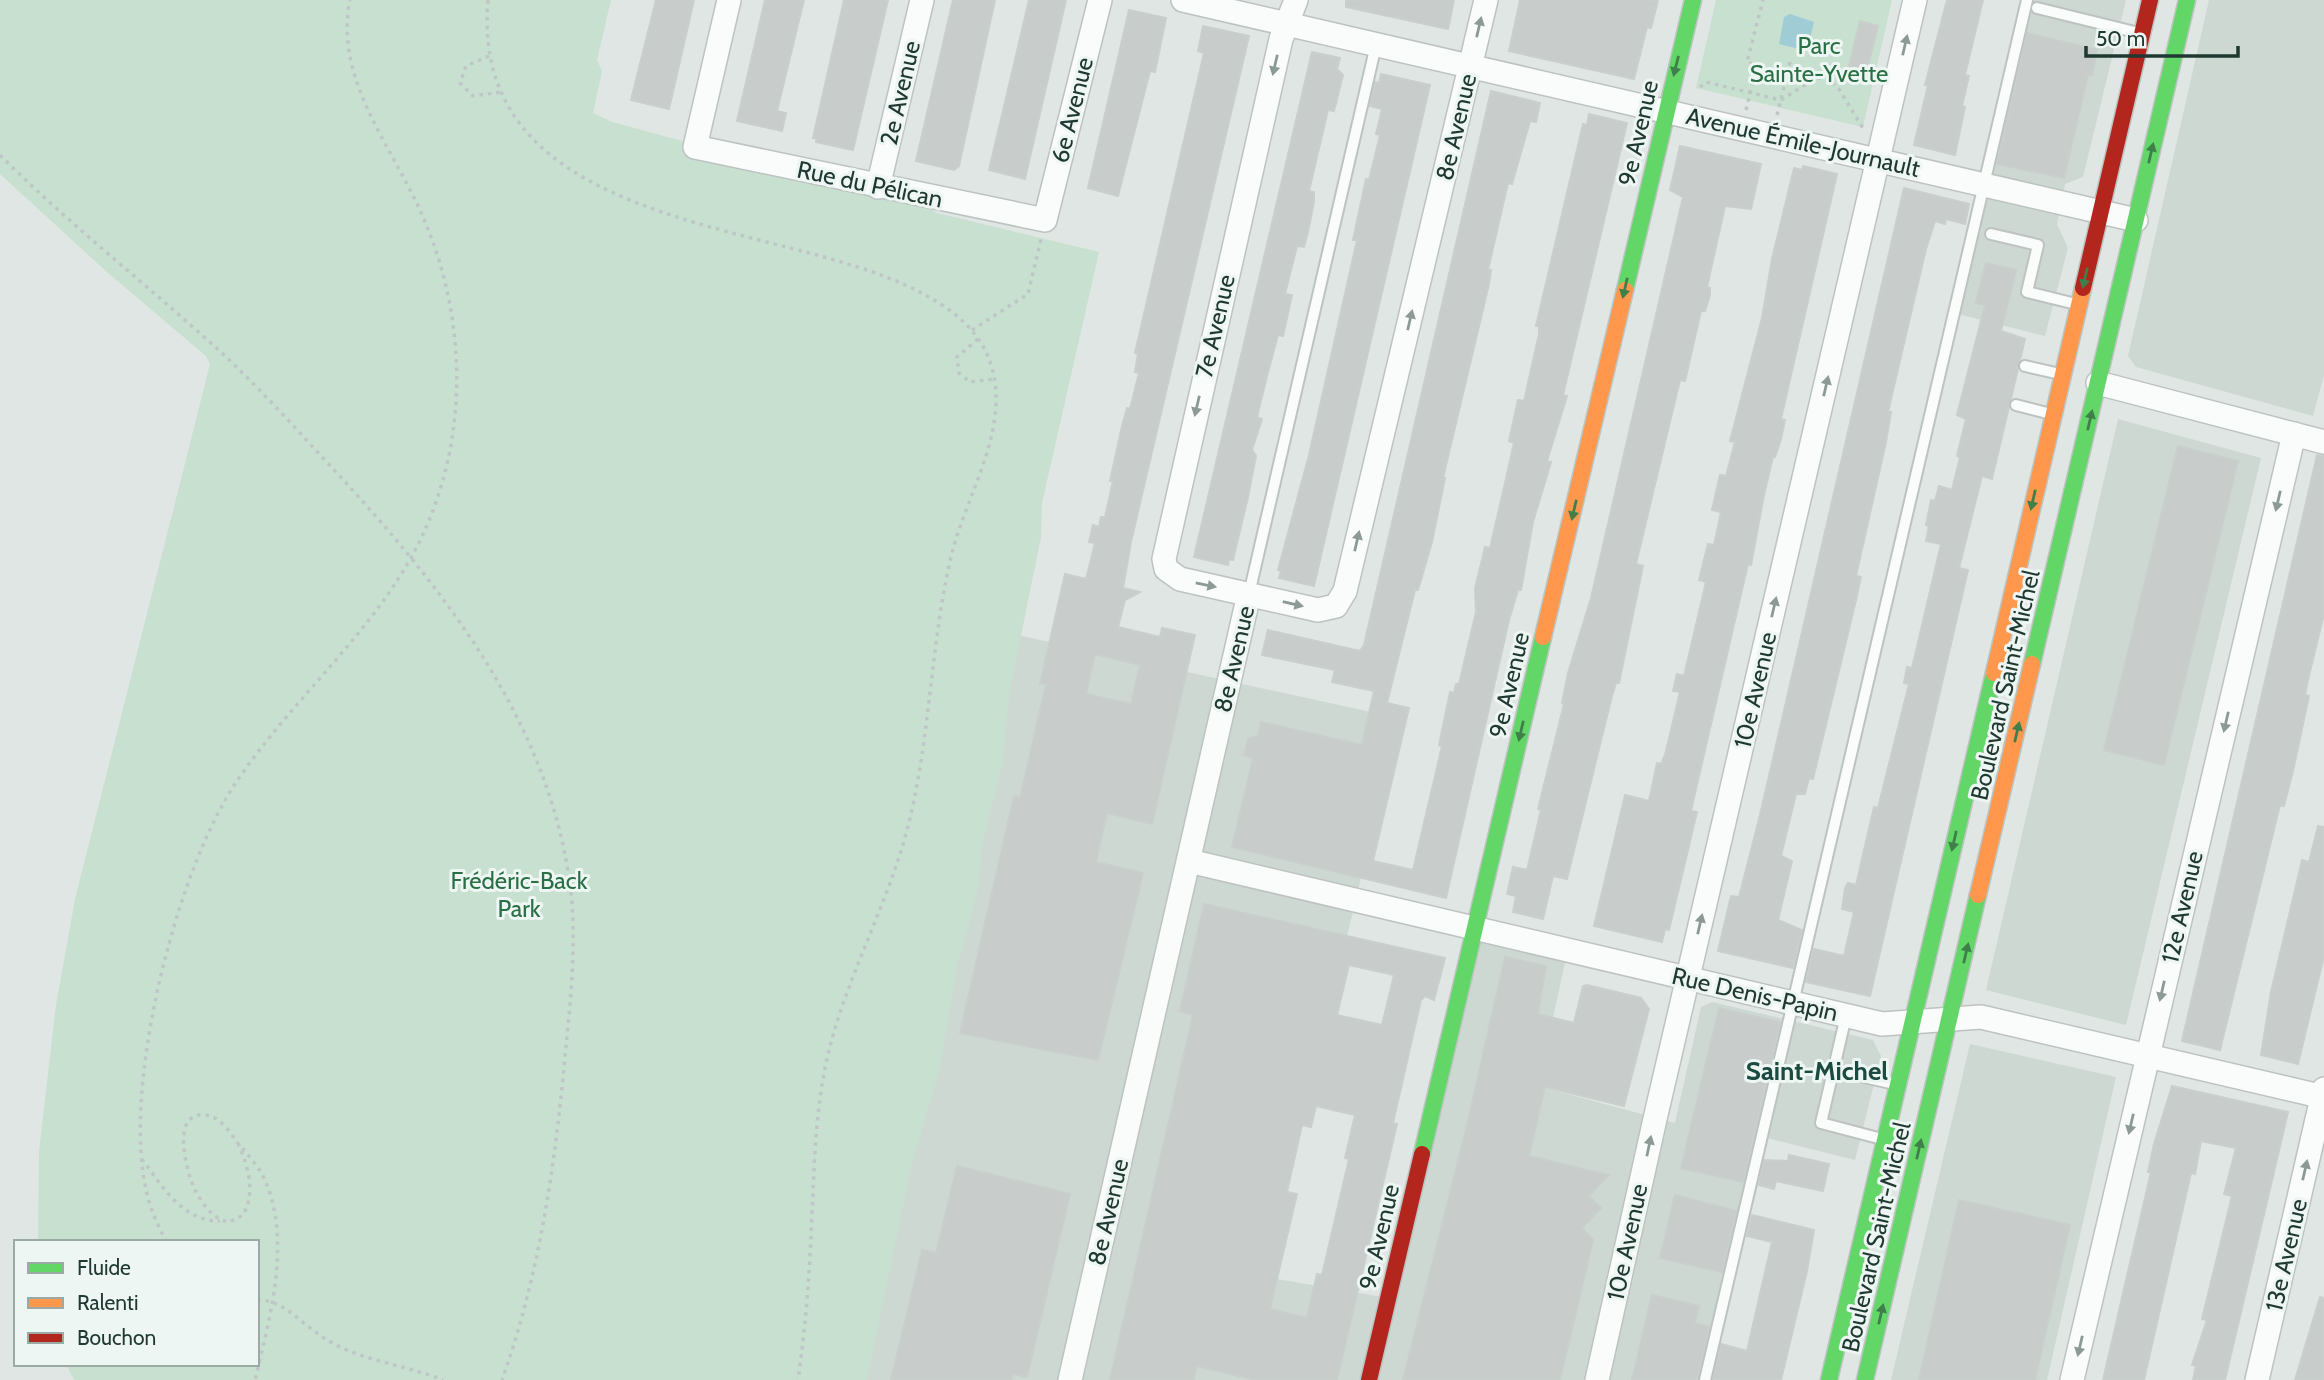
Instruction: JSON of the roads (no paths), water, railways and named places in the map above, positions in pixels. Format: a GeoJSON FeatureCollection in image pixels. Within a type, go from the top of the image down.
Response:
{"type":"FeatureCollection","features":[{"type":"Feature","properties":{"kind":"main road","name":"9e Avenue"},"geometry":{"type":"LineString","coordinates":[[1369,1380],[1693,0]]}},
{"type":"Feature","properties":{"kind":"main road","name":"Boulevard Saint-Michel"},"geometry":{"type":"LineString","coordinates":[[1829,1380],[2150,0]]}},
{"type":"Feature","properties":{"kind":"main road","name":"Boulevard Saint-Michel"},"geometry":{"type":"LineString","coordinates":[[1865,1380],[2187,0]]}},
{"type":"Feature","properties":{"kind":"street","name":"Rue du Pélican"},"geometry":{"type":"LineString","coordinates":[[729,0],[695,147],[1045,220]]}},
{"type":"Feature","properties":{"kind":"street","name":"2e Avenue"},"geometry":{"type":"LineString","coordinates":[[878,187],[922,0]]}},
{"type":"Feature","properties":{"kind":"street","name":"6e Avenue"},"geometry":{"type":"LineString","coordinates":[[1045,220],[1100,0]]}},
{"type":"Feature","properties":{"kind":"street","name":"Avenue Émile-Journault"},"geometry":{"type":"LineString","coordinates":[[1183,0],[2136,220]]}},
{"type":"Feature","properties":{"kind":"street","name":"7e Avenue"},"geometry":{"type":"LineString","coordinates":[[1249,594],[1180,579],[1166,569],[1164,549],[1286,25],[1296,0]]}},
{"type":"Feature","properties":{"kind":"street","name":"8e Avenue"},"geometry":{"type":"LineString","coordinates":[[1070,1380],[1249,594],[1318,610],[1336,606],[1345,591],[1486,0]]}},
{"type":"Feature","properties":{"kind":"street","name":"10e Avenue"},"geometry":{"type":"LineString","coordinates":[[1597,1380],[1687,979],[1915,0]]}},
{"type":"Feature","properties":{"kind":"street"},"geometry":{"type":"LineString","coordinates":[[2098,383],[2324,442]]}},
{"type":"Feature","properties":{"kind":"street","name":"12e Avenue"},"geometry":{"type":"LineString","coordinates":[[2072,1380],[2294,434]]}},
{"type":"Feature","properties":{"kind":"street","name":"Rue Denis-Papin"},"geometry":{"type":"LineString","coordinates":[[1189,861],[1882,1024],[1981,1017],[2147,1058],[2323,1094]]}},
{"type":"Feature","properties":{"kind":"street","name":"13e Avenue"},"geometry":{"type":"LineString","coordinates":[[2257,1380],[2323,1094]]}},
{"type":"Feature","properties":{"kind":"lane"},"geometry":{"type":"LineString","coordinates":[[1706,1380],[2027,0]]}},
{"type":"Feature","properties":{"kind":"lane"},"geometry":{"type":"LineString","coordinates":[[2037,8],[2142,33]]}},
{"type":"Feature","properties":{"kind":"lane"},"geometry":{"type":"LineString","coordinates":[[1249,594],[1376,45]]}},
{"type":"Feature","properties":{"kind":"lane"},"geometry":{"type":"LineString","coordinates":[[1991,234],[2038,245],[2027,292],[2078,305]]}},
{"type":"Feature","properties":{"kind":"lane"},"geometry":{"type":"LineString","coordinates":[[2025,366],[2062,375]]}},
{"type":"Feature","properties":{"kind":"lane"},"geometry":{"type":"LineString","coordinates":[[2016,405],[2053,414]]}},
{"type":"Feature","properties":{"kind":"lane"},"geometry":{"type":"LineString","coordinates":[[1846,1015],[1821,1123],[1885,1139]]}},
{"type":"Feature","properties":{"kind":"lane"},"geometry":{"type":"LineString","coordinates":[[1833,1070],[1898,1085]]}},
{"type":"Feature","properties":{"kind":"water"},"geometry":{"type":"Polygon","coordinates":[[[1790,14],[1814,22],[1807,51],[1779,44],[1784,17],[1790,14]]]}},
{"type":"Feature","properties":{"kind":"district","name":"Saint-Michel"},"geometry":{"type":"Point","coordinates":[1817,1071]}},
{"type":"Feature","properties":{"kind":"park label","name":"Parc Sainte-Yvette"},"geometry":{"type":"Point","coordinates":[1819,59]}},
{"type":"Feature","properties":{"kind":"park label","name":"Frédéric-Back Park"},"geometry":{"type":"Point","coordinates":[519,894]}}]}
